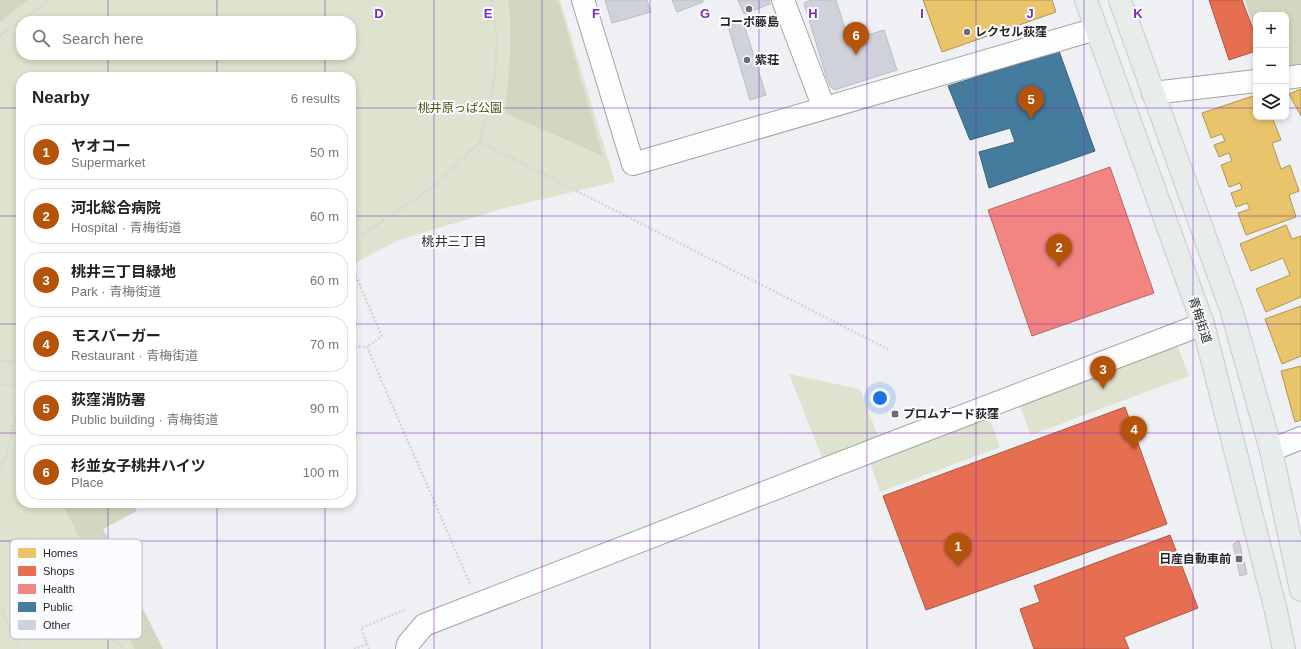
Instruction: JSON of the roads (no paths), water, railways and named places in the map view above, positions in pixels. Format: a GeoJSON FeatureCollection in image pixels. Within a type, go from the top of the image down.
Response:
{"type":"FeatureCollection","features":[{"type":"Feature","properties":{"kind":"main road","name":"青梅街道"},"geometry":{"type":"LineString","coordinates":[[1086,0],[1203,324],[1276,611],[1284,649]]}},
{"type":"Feature","properties":{"kind":"main road"},"geometry":{"type":"LineString","coordinates":[[1120,0],[1232,312],[1270,450],[1301,590]]}},
{"type":"Feature","properties":{"kind":"street"},"geometry":{"type":"LineString","coordinates":[[583,0],[633,164],[1096,29]]}},
{"type":"Feature","properties":{"kind":"street"},"geometry":{"type":"LineString","coordinates":[[783,0],[824,108]]}},
{"type":"Feature","properties":{"kind":"street"},"geometry":{"type":"LineString","coordinates":[[1289,78],[1301,76]]}},
{"type":"Feature","properties":{"kind":"street"},"geometry":{"type":"LineString","coordinates":[[1153,93],[1253,81]]}},
{"type":"Feature","properties":{"kind":"street"},"geometry":{"type":"LineString","coordinates":[[408,649],[408,644],[424,625],[1203,324]]}},
{"type":"Feature","properties":{"kind":"street"},"geometry":{"type":"LineString","coordinates":[[1270,450],[1301,438]]}},
{"type":"Feature","properties":{"kind":"place","name":"コーポ藤島"},"geometry":{"type":"Point","coordinates":[749,9]}},
{"type":"Feature","properties":{"kind":"place","name":"レクセル荻窪"},"geometry":{"type":"Point","coordinates":[967,32]}},
{"type":"Feature","properties":{"kind":"place","name":"杉並女子桃井ハイツ"},"geometry":{"type":"Point","coordinates":[856,55]}},
{"type":"Feature","properties":{"kind":"place","name":"紫荘"},"geometry":{"type":"Point","coordinates":[747,60]}},
{"type":"Feature","properties":{"kind":"place","name":"荻窪消防署"},"geometry":{"type":"Point","coordinates":[1031,119]}},
{"type":"Feature","properties":{"kind":"place","name":"河北総合病院"},"geometry":{"type":"Point","coordinates":[1059,267]}},
{"type":"Feature","properties":{"kind":"place","name":"桃井三丁目緑地"},"geometry":{"type":"Point","coordinates":[1103,389]}},
{"type":"Feature","properties":{"kind":"place","name":"プロムナード荻窪"},"geometry":{"type":"Point","coordinates":[895,414]}},
{"type":"Feature","properties":{"kind":"place","name":"モスバーガー"},"geometry":{"type":"Point","coordinates":[1134,449]}},
{"type":"Feature","properties":{"kind":"place","name":"日産自動車前"},"geometry":{"type":"Point","coordinates":[1239,559]}},
{"type":"Feature","properties":{"kind":"place","name":"ヤオコー"},"geometry":{"type":"Point","coordinates":[958,566]}},
{"type":"Feature","properties":{"kind":"district","name":"桃井三丁目"},"geometry":{"type":"Point","coordinates":[454,241]}},
{"type":"Feature","properties":{"kind":"park label","name":"桃井原っぱ公園"},"geometry":{"type":"Point","coordinates":[460,108]}}]}
